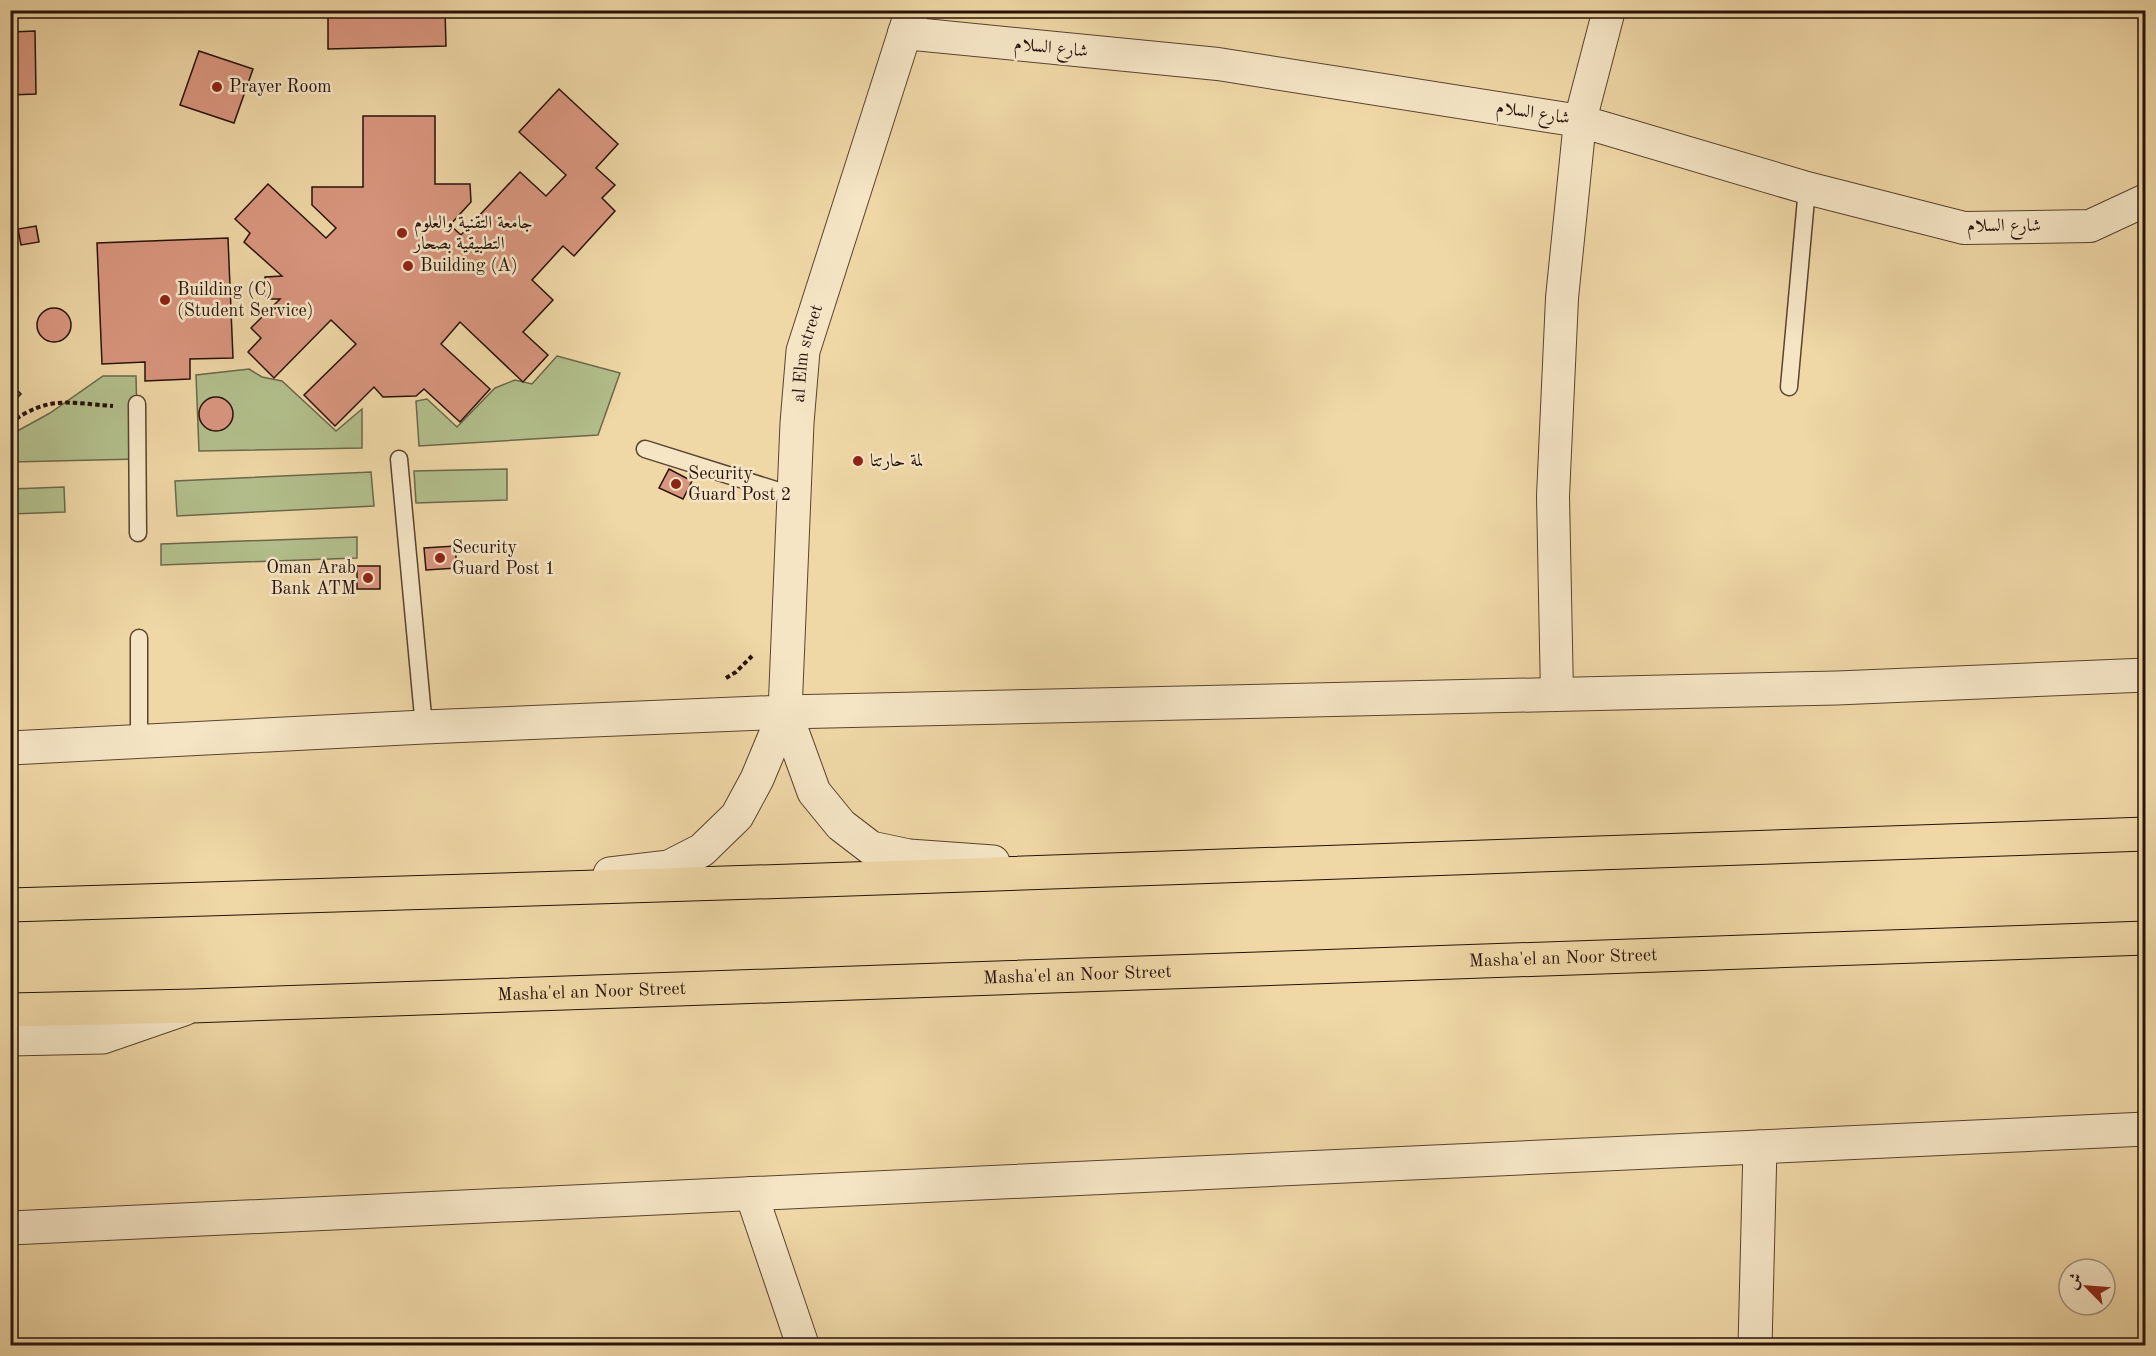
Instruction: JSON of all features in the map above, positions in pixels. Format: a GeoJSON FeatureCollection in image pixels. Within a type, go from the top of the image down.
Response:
{"type":"FeatureCollection","features":[{"type":"Feature","properties":{"kind":"highway"},"geometry":{"type":"LineString","coordinates":[[10,905],[2145,834]]}},
{"type":"Feature","properties":{"kind":"highway","name":"Masha'el an Noor Street"},"geometry":{"type":"LineString","coordinates":[[10,1010],[192,1006],[2145,938]]}},
{"type":"Feature","properties":{"kind":"street"},"geometry":{"type":"LineString","coordinates":[[1557,694],[1553,484],[1562,298],[1580,121],[1609,10]]}},
{"type":"Feature","properties":{"kind":"street","name":"شارع السلام"},"geometry":{"type":"LineString","coordinates":[[908,22],[1218,64],[1580,121],[1807,188],[1964,228],[2090,226],[2145,200]]}},
{"type":"Feature","properties":{"kind":"street","name":"al Elm street"},"geometry":{"type":"LineString","coordinates":[[785,712],[803,351],[908,22]]}},
{"type":"Feature","properties":{"kind":"street"},"geometry":{"type":"LineString","coordinates":[[10,748],[140,740],[785,712],[1837,688],[2145,675]]}},
{"type":"Feature","properties":{"kind":"street"},"geometry":{"type":"LineString","coordinates":[[785,712],[813,792],[841,825],[871,848],[909,856],[1105,870]]}},
{"type":"Feature","properties":{"kind":"street"},"geometry":{"type":"LineString","coordinates":[[494,890],[669,867],[702,850],[737,816],[757,779],[785,712]]}},
{"type":"Feature","properties":{"kind":"street"},"geometry":{"type":"LineString","coordinates":[[10,733],[88,743]]}},
{"type":"Feature","properties":{"kind":"street"},"geometry":{"type":"LineString","coordinates":[[10,1039],[103,1037],[192,1006]]}},
{"type":"Feature","properties":{"kind":"street"},"geometry":{"type":"LineString","coordinates":[[10,1227],[2145,1129]]}},
{"type":"Feature","properties":{"kind":"street"},"geometry":{"type":"LineString","coordinates":[[1755,1346],[1760,1147]]}},
{"type":"Feature","properties":{"kind":"street"},"geometry":{"type":"LineString","coordinates":[[751,1193],[803,1346]]}},
{"type":"Feature","properties":{"kind":"lane"},"geometry":{"type":"LineString","coordinates":[[1789,387],[1807,188]]}},
{"type":"Feature","properties":{"kind":"lane"},"geometry":{"type":"LineString","coordinates":[[137,406],[138,533]]}},
{"type":"Feature","properties":{"kind":"lane"},"geometry":{"type":"LineString","coordinates":[[645,449],[795,496]]}},
{"type":"Feature","properties":{"kind":"lane"},"geometry":{"type":"LineString","coordinates":[[399,459],[424,727]]}},
{"type":"Feature","properties":{"kind":"lane"},"geometry":{"type":"LineString","coordinates":[[139,638],[140,740]]}},
{"type":"Feature","properties":{"kind":"path"},"geometry":{"type":"LineString","coordinates":[[10,423],[36,406],[49,403],[137,406]]}},
{"type":"Feature","properties":{"kind":"path"},"geometry":{"type":"LineString","coordinates":[[722,681],[736,672],[753,655],[756,647]]}},
{"type":"Feature","properties":{"kind":"green space"},"geometry":{"type":"Polygon","coordinates":[[[557,356],[620,373],[598,435],[419,446],[416,401],[427,399],[457,427],[495,388],[515,380],[532,384],[557,356]]]}},
{"type":"Feature","properties":{"kind":"green space"},"geometry":{"type":"Polygon","coordinates":[[[249,369],[262,377],[282,381],[336,431],[362,409],[362,448],[199,451],[196,375],[249,369]]]}},
{"type":"Feature","properties":{"kind":"green space"},"geometry":{"type":"Polygon","coordinates":[[[103,376],[136,376],[138,459],[11,462],[10,435],[50,413],[103,376]]]}},
{"type":"Feature","properties":{"kind":"green space"},"geometry":{"type":"Polygon","coordinates":[[[507,469],[507,500],[416,503],[414,471],[507,469]]]}},
{"type":"Feature","properties":{"kind":"green space"},"geometry":{"type":"Polygon","coordinates":[[[371,472],[374,506],[177,516],[175,481],[371,472]]]}},
{"type":"Feature","properties":{"kind":"green space"},"geometry":{"type":"Polygon","coordinates":[[[64,487],[65,512],[11,514],[11,489],[64,487]]]}},
{"type":"Feature","properties":{"kind":"green space"},"geometry":{"type":"Polygon","coordinates":[[[357,537],[357,558],[161,565],[161,544],[357,537]]]}},
{"type":"Feature","properties":{"kind":"building"},"geometry":{"type":"Polygon","coordinates":[[[328,10],[445,10],[446,46],[328,49],[328,10]]]}},
{"type":"Feature","properties":{"kind":"building"},"geometry":{"type":"Polygon","coordinates":[[[35,31],[36,94],[10,95],[10,32],[35,31]]]}},
{"type":"Feature","properties":{"kind":"building","name":"Prayer Room"},"geometry":{"type":"Polygon","coordinates":[[[199,51],[253,69],[234,123],[180,105],[199,51]]]}},
{"type":"Feature","properties":{"kind":"building","name":"Building (A)"},"geometry":{"type":"Polygon","coordinates":[[[559,89],[618,144],[596,168],[615,185],[602,198],[615,211],[574,256],[563,246],[532,280],[553,300],[523,332],[548,355],[523,382],[460,322],[441,344],[490,389],[460,422],[424,389],[416,396],[383,397],[374,387],[335,426],[304,395],[356,344],[331,320],[274,378],[248,352],[261,338],[251,328],[280,299],[266,299],[265,277],[282,276],[244,242],[250,233],[235,219],[268,184],[326,238],[336,228],[312,205],[312,187],[363,187],[363,116],[435,116],[435,184],[470,184],[471,202],[450,225],[461,235],[520,172],[546,196],[566,175],[519,132],[559,89]]]}},
{"type":"Feature","properties":{"kind":"building"},"geometry":{"type":"Polygon","coordinates":[[[36,226],[39,242],[21,245],[18,229],[36,226]]]}},
{"type":"Feature","properties":{"kind":"building","name":"Building (C) (Student Service)"},"geometry":{"type":"Polygon","coordinates":[[[228,238],[233,358],[190,359],[190,379],[145,381],[145,362],[102,364],[97,243],[228,238]]]}},
{"type":"Feature","properties":{"kind":"building"},"geometry":{"type":"Polygon","coordinates":[[[54,308],[66,313],[71,325],[66,337],[54,342],[42,337],[37,325],[42,313],[54,308]]]}},
{"type":"Feature","properties":{"kind":"building"},"geometry":{"type":"Polygon","coordinates":[[[10,383],[21,394],[10,405],[10,383]]]}},
{"type":"Feature","properties":{"kind":"building"},"geometry":{"type":"Polygon","coordinates":[[[216,397],[228,402],[233,414],[228,426],[216,431],[204,426],[199,414],[204,402],[216,397]]]}},
{"type":"Feature","properties":{"kind":"building","name":"Security Guard Post 2"},"geometry":{"type":"Polygon","coordinates":[[[669,469],[692,481],[683,499],[659,488],[669,469]]]}},
{"type":"Feature","properties":{"kind":"building","name":"Security Guard Post 1"},"geometry":{"type":"Polygon","coordinates":[[[455,546],[457,568],[426,570],[424,548],[455,546]]]}},
{"type":"Feature","properties":{"kind":"building","name":"Oman Arab Bank ATM"},"geometry":{"type":"Polygon","coordinates":[[[357,566],[380,566],[380,589],[357,589],[357,566]]]}},
{"type":"Feature","properties":{"kind":"place","name":"Prayer Room"},"geometry":{"type":"Point","coordinates":[217,87]}},
{"type":"Feature","properties":{"kind":"place","name":"جامعة التقنية والعلوم التطبيقية بصحار"},"geometry":{"type":"Point","coordinates":[402,233]}},
{"type":"Feature","properties":{"kind":"place","name":"Building (A)"},"geometry":{"type":"Point","coordinates":[408,266]}},
{"type":"Feature","properties":{"kind":"place","name":"Building (C) (Student Service)"},"geometry":{"type":"Point","coordinates":[165,300]}},
{"type":"Feature","properties":{"kind":"place","name":"لمة حارتتا"},"geometry":{"type":"Point","coordinates":[858,461]}},
{"type":"Feature","properties":{"kind":"place","name":"Security Guard Post 2"},"geometry":{"type":"Point","coordinates":[676,484]}},
{"type":"Feature","properties":{"kind":"place","name":"Security Guard Post 1"},"geometry":{"type":"Point","coordinates":[440,558]}},
{"type":"Feature","properties":{"kind":"place","name":"Oman Arab Bank ATM"},"geometry":{"type":"Point","coordinates":[368,578]}}]}
